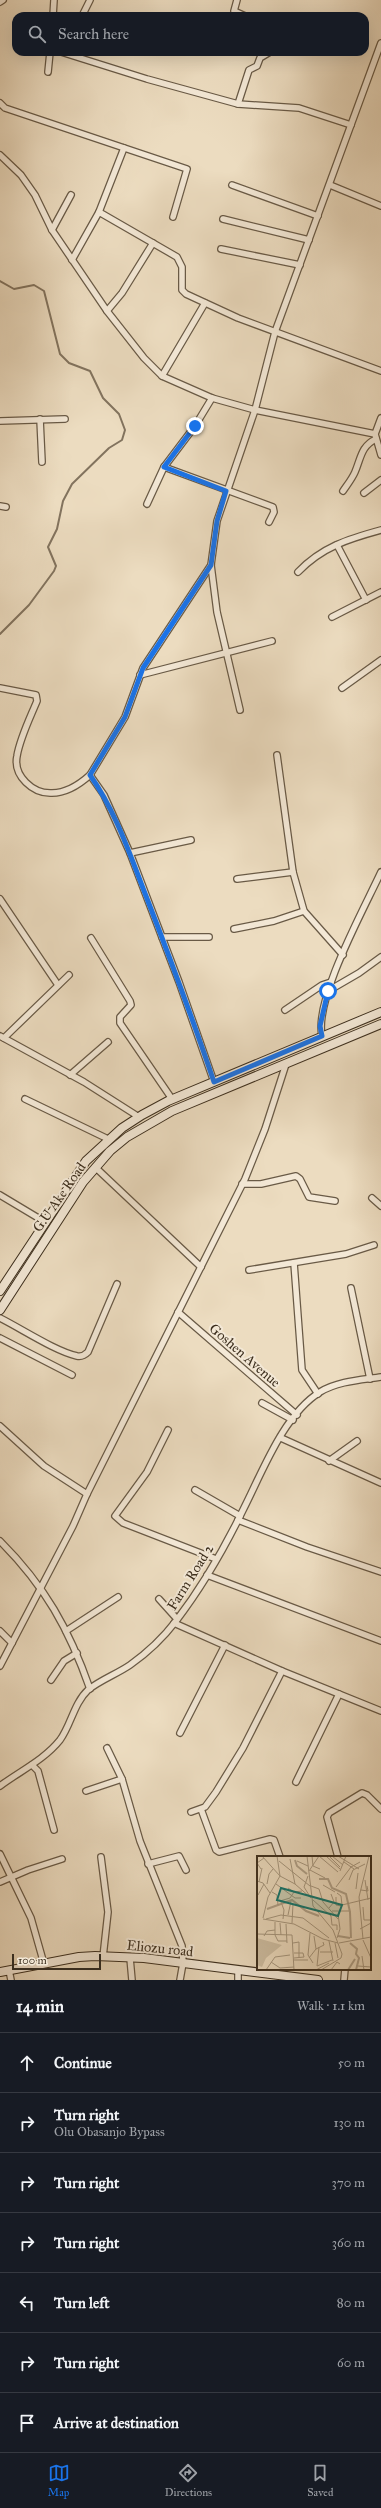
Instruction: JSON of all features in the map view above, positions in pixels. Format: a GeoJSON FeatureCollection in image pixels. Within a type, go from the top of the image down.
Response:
{"type":"FeatureCollection","features":[{"type":"Feature","properties":{"kind":"main road"},"geometry":{"type":"LineString","coordinates":[[0,1291],[76,1175],[108,1140],[139,1117],[172,1100],[381,1012]]}},
{"type":"Feature","properties":{"kind":"main road","name":"G.U Ake Road"},"geometry":{"type":"LineString","coordinates":[[0,1310],[83,1182],[95,1167],[128,1137],[148,1124],[381,1024]]}},
{"type":"Feature","properties":{"kind":"main road","name":"Eliozu road"},"geometry":{"type":"LineString","coordinates":[[0,1972],[79,1957],[104,1956],[183,1963],[238,1971],[285,1973],[318,1980]]}},
{"type":"Feature","properties":{"kind":"street"},"geometry":{"type":"LineString","coordinates":[[53,12],[54,0]]}},
{"type":"Feature","properties":{"kind":"street"},"geometry":{"type":"LineString","coordinates":[[84,12],[90,0]]}},
{"type":"Feature","properties":{"kind":"street"},"geometry":{"type":"LineString","coordinates":[[236,12],[234,11],[237,0]]}},
{"type":"Feature","properties":{"kind":"street"},"geometry":{"type":"LineString","coordinates":[[240,710],[217,612],[211,565],[217,521],[226,491],[255,410],[274,332],[330,185],[381,43]]}},
{"type":"Feature","properties":{"kind":"street"},"geometry":{"type":"LineString","coordinates":[[48,72],[50,56]]}},
{"type":"Feature","properties":{"kind":"street"},"geometry":{"type":"LineString","coordinates":[[79,56],[148,79],[238,104],[299,108],[351,125]]}},
{"type":"Feature","properties":{"kind":"street"},"geometry":{"type":"LineString","coordinates":[[238,104],[249,70],[257,66],[260,58],[263,56]]}},
{"type":"Feature","properties":{"kind":"street"},"geometry":{"type":"LineString","coordinates":[[0,103],[6,108],[187,169],[173,217]]}},
{"type":"Feature","properties":{"kind":"street"},"geometry":{"type":"LineString","coordinates":[[72,260],[99,212],[124,148]]}},
{"type":"Feature","properties":{"kind":"street"},"geometry":{"type":"LineString","coordinates":[[0,155],[21,175],[35,195],[52,230],[107,311],[144,358],[162,376],[212,398],[255,410],[376,437]]}},
{"type":"Feature","properties":{"kind":"street"},"geometry":{"type":"LineString","coordinates":[[232,185],[318,216]]}},
{"type":"Feature","properties":{"kind":"street"},"geometry":{"type":"LineString","coordinates":[[330,185],[381,206]]}},
{"type":"Feature","properties":{"kind":"street"},"geometry":{"type":"LineString","coordinates":[[52,230],[71,195]]}},
{"type":"Feature","properties":{"kind":"street"},"geometry":{"type":"LineString","coordinates":[[99,212],[177,257],[182,267],[182,290],[205,303],[274,332],[381,371]]}},
{"type":"Feature","properties":{"kind":"street"},"geometry":{"type":"LineString","coordinates":[[224,219],[309,240]]}},
{"type":"Feature","properties":{"kind":"street"},"geometry":{"type":"LineString","coordinates":[[107,311],[122,293],[153,243]]}},
{"type":"Feature","properties":{"kind":"street"},"geometry":{"type":"LineString","coordinates":[[221,249],[300,265]]}},
{"type":"Feature","properties":{"kind":"street"},"geometry":{"type":"LineString","coordinates":[[162,376],[205,303]]}},
{"type":"Feature","properties":{"kind":"street"},"geometry":{"type":"LineString","coordinates":[[147,504],[164,467],[195,426],[212,398]]}},
{"type":"Feature","properties":{"kind":"street"},"geometry":{"type":"LineString","coordinates":[[381,418],[376,437],[381,455]]}},
{"type":"Feature","properties":{"kind":"street"},"geometry":{"type":"LineString","coordinates":[[40,419],[42,462]]}},
{"type":"Feature","properties":{"kind":"street"},"geometry":{"type":"LineString","coordinates":[[0,421],[65,419]]}},
{"type":"Feature","properties":{"kind":"street"},"geometry":{"type":"LineString","coordinates":[[343,491],[354,473],[361,454],[368,443],[376,437]]}},
{"type":"Feature","properties":{"kind":"street"},"geometry":{"type":"LineString","coordinates":[[164,467],[273,507],[274,512],[269,522]]}},
{"type":"Feature","properties":{"kind":"street"},"geometry":{"type":"LineString","coordinates":[[364,493],[381,480]]}},
{"type":"Feature","properties":{"kind":"street"},"geometry":{"type":"LineString","coordinates":[[298,572],[314,556],[337,545],[381,530]]}},
{"type":"Feature","properties":{"kind":"street"},"geometry":{"type":"LineString","coordinates":[[337,545],[366,600]]}},
{"type":"Feature","properties":{"kind":"street"},"geometry":{"type":"LineString","coordinates":[[0,688],[36,696],[37,701],[16,756],[17,769],[22,780],[36,789],[52,794],[77,786],[90,775],[125,717],[140,675],[159,642],[211,565]]}},
{"type":"Feature","properties":{"kind":"street"},"geometry":{"type":"LineString","coordinates":[[332,617],[381,592]]}},
{"type":"Feature","properties":{"kind":"street"},"geometry":{"type":"LineString","coordinates":[[140,675],[272,641]]}},
{"type":"Feature","properties":{"kind":"street"},"geometry":{"type":"LineString","coordinates":[[342,688],[381,660]]}},
{"type":"Feature","properties":{"kind":"street"},"geometry":{"type":"LineString","coordinates":[[277,755],[293,872],[304,911],[343,956]]}},
{"type":"Feature","properties":{"kind":"street"},"geometry":{"type":"LineString","coordinates":[[90,775],[104,795],[130,853],[214,1082]]}},
{"type":"Feature","properties":{"kind":"street"},"geometry":{"type":"LineString","coordinates":[[130,853],[191,840]]}},
{"type":"Feature","properties":{"kind":"street"},"geometry":{"type":"LineString","coordinates":[[237,879],[293,872]]}},
{"type":"Feature","properties":{"kind":"street"},"geometry":{"type":"LineString","coordinates":[[322,1036],[320,1026],[331,982],[381,872]]}},
{"type":"Feature","properties":{"kind":"street"},"geometry":{"type":"LineString","coordinates":[[0,898],[58,985]]}},
{"type":"Feature","properties":{"kind":"street"},"geometry":{"type":"LineString","coordinates":[[234,929],[274,921],[304,911]]}},
{"type":"Feature","properties":{"kind":"street"},"geometry":{"type":"LineString","coordinates":[[162,937],[209,937]]}},
{"type":"Feature","properties":{"kind":"street"},"geometry":{"type":"LineString","coordinates":[[91,938],[130,1001],[131,1005],[120,1017],[120,1022],[172,1100]]}},
{"type":"Feature","properties":{"kind":"street"},"geometry":{"type":"LineString","coordinates":[[328,991],[353,977],[381,957]]}},
{"type":"Feature","properties":{"kind":"street"},"geometry":{"type":"LineString","coordinates":[[69,975],[1,1037],[70,1075],[139,1117]]}},
{"type":"Feature","properties":{"kind":"street"},"geometry":{"type":"LineString","coordinates":[[285,1010],[322,985],[331,982]]}},
{"type":"Feature","properties":{"kind":"street"},"geometry":{"type":"LineString","coordinates":[[70,1075],[108,1042]]}},
{"type":"Feature","properties":{"kind":"street"},"geometry":{"type":"LineString","coordinates":[[0,1666],[40,1585],[73,1526],[86,1494],[242,1184],[260,1143],[286,1064]]}},
{"type":"Feature","properties":{"kind":"street"},"geometry":{"type":"LineString","coordinates":[[25,1099],[108,1140]]}},
{"type":"Feature","properties":{"kind":"street"},"geometry":{"type":"LineString","coordinates":[[95,1167],[201,1267]]}},
{"type":"Feature","properties":{"kind":"street"},"geometry":{"type":"LineString","coordinates":[[242,1184],[261,1184],[296,1176],[300,1179],[309,1197],[335,1201]]}},
{"type":"Feature","properties":{"kind":"street"},"geometry":{"type":"LineString","coordinates":[[0,1195],[45,1222]]}},
{"type":"Feature","properties":{"kind":"street"},"geometry":{"type":"LineString","coordinates":[[372,1198],[381,1206]]}},
{"type":"Feature","properties":{"kind":"street"},"geometry":{"type":"LineString","coordinates":[[249,1270],[346,1254],[374,1245]]}},
{"type":"Feature","properties":{"kind":"street"},"geometry":{"type":"LineString","coordinates":[[294,1263],[302,1370],[318,1394]]}},
{"type":"Feature","properties":{"kind":"street"},"geometry":{"type":"LineString","coordinates":[[0,1318],[71,1354],[83,1356],[88,1352],[117,1284]]}},
{"type":"Feature","properties":{"kind":"street"},"geometry":{"type":"LineString","coordinates":[[351,1288],[370,1379]]}},
{"type":"Feature","properties":{"kind":"street","name":"Goshen Avenue"},"geometry":{"type":"LineString","coordinates":[[178,1312],[295,1418]]}},
{"type":"Feature","properties":{"kind":"street"},"geometry":{"type":"LineString","coordinates":[[0,1338],[72,1375]]}},
{"type":"Feature","properties":{"kind":"street","name":"Farm Road 2"},"geometry":{"type":"LineString","coordinates":[[0,1786],[32,1765],[60,1739],[83,1696],[90,1689],[129,1665],[153,1647],[176,1621],[207,1575],[239,1518],[265,1464],[295,1418],[318,1394],[336,1384],[381,1377]]}},
{"type":"Feature","properties":{"kind":"street"},"geometry":{"type":"LineString","coordinates":[[262,1403],[295,1418]]}},
{"type":"Feature","properties":{"kind":"street"},"geometry":{"type":"LineString","coordinates":[[0,1426],[44,1466],[86,1494]]}},
{"type":"Feature","properties":{"kind":"street"},"geometry":{"type":"LineString","coordinates":[[168,1430],[147,1472],[116,1516],[123,1523],[216,1559]]}},
{"type":"Feature","properties":{"kind":"street"},"geometry":{"type":"LineString","coordinates":[[281,1438],[381,1484]]}},
{"type":"Feature","properties":{"kind":"street"},"geometry":{"type":"LineString","coordinates":[[329,1461],[357,1442]]}},
{"type":"Feature","properties":{"kind":"street"},"geometry":{"type":"LineString","coordinates":[[195,1490],[239,1518],[308,1547],[381,1572]]}},
{"type":"Feature","properties":{"kind":"street"},"geometry":{"type":"LineString","coordinates":[[0,1541],[40,1585],[77,1653],[90,1689]]}},
{"type":"Feature","properties":{"kind":"street"},"geometry":{"type":"LineString","coordinates":[[207,1575],[381,1641]]}},
{"type":"Feature","properties":{"kind":"street"},"geometry":{"type":"LineString","coordinates":[[66,1631],[118,1596]]}},
{"type":"Feature","properties":{"kind":"street"},"geometry":{"type":"LineString","coordinates":[[159,1600],[176,1621],[225,1646],[381,1711]]}},
{"type":"Feature","properties":{"kind":"street"},"geometry":{"type":"LineString","coordinates":[[0,1632],[12,1643]]}},
{"type":"Feature","properties":{"kind":"street"},"geometry":{"type":"LineString","coordinates":[[180,1733],[225,1646]]}},
{"type":"Feature","properties":{"kind":"street"},"geometry":{"type":"LineString","coordinates":[[51,1680],[64,1661],[77,1653]]}},
{"type":"Feature","properties":{"kind":"street"},"geometry":{"type":"LineString","coordinates":[[191,1812],[205,1807],[216,1792],[243,1748],[282,1671]]}},
{"type":"Feature","properties":{"kind":"street"},"geometry":{"type":"LineString","coordinates":[[296,1782],[339,1694]]}},
{"type":"Feature","properties":{"kind":"street"},"geometry":{"type":"LineString","coordinates":[[107,1748],[122,1779],[148,1864],[177,1930],[182,1946],[183,1963],[180,1980]]}},
{"type":"Feature","properties":{"kind":"street"},"geometry":{"type":"LineString","coordinates":[[32,1765],[38,1771],[54,1830]]}},
{"type":"Feature","properties":{"kind":"street"},"geometry":{"type":"LineString","coordinates":[[86,1791],[122,1779]]}},
{"type":"Feature","properties":{"kind":"street"},"geometry":{"type":"LineString","coordinates":[[338,1856],[328,1826],[327,1817],[329,1813],[362,1794],[367,1795],[381,1810]]}},
{"type":"Feature","properties":{"kind":"street"},"geometry":{"type":"LineString","coordinates":[[201,1809],[216,1850],[219,1852],[270,1839],[274,1840],[280,1856]]}},
{"type":"Feature","properties":{"kind":"street"},"geometry":{"type":"LineString","coordinates":[[0,1854],[32,1918],[44,1964]]}},
{"type":"Feature","properties":{"kind":"street"},"geometry":{"type":"LineString","coordinates":[[148,1864],[179,1856],[186,1870]]}},
{"type":"Feature","properties":{"kind":"street"},"geometry":{"type":"LineString","coordinates":[[101,1857],[108,1912],[104,1956]]}},
{"type":"Feature","properties":{"kind":"street"},"geometry":{"type":"LineString","coordinates":[[0,1882],[62,1859]]}},
{"type":"Feature","properties":{"kind":"street"},"geometry":{"type":"LineString","coordinates":[[130,1958],[132,1980]]}},
{"type":"Feature","properties":{"kind":"street"},"geometry":{"type":"LineString","coordinates":[[9,1970],[12,1980]]}},
{"type":"Feature","properties":{"kind":"street"},"geometry":{"type":"LineString","coordinates":[[238,1971],[238,1980]]}},
{"type":"Feature","properties":{"kind":"waterway"},"geometry":{"type":"LineString","coordinates":[[0,281],[14,289],[34,285],[44,291],[60,354],[69,363],[90,371],[103,398],[119,414],[125,430],[122,440],[109,448],[72,484],[63,501],[57,529],[48,547],[56,566],[54,571],[29,605],[0,634]]}},
{"type":"Feature","properties":{"kind":"route"},"geometry":{"type":"LineString","coordinates":[[195,426],[164,467],[226,491],[217,521],[211,565],[143,668],[125,717],[109,746],[90,775],[104,795],[127,845],[180,982],[214,1082],[322,1036],[320,1026],[328,991]]}}]}
